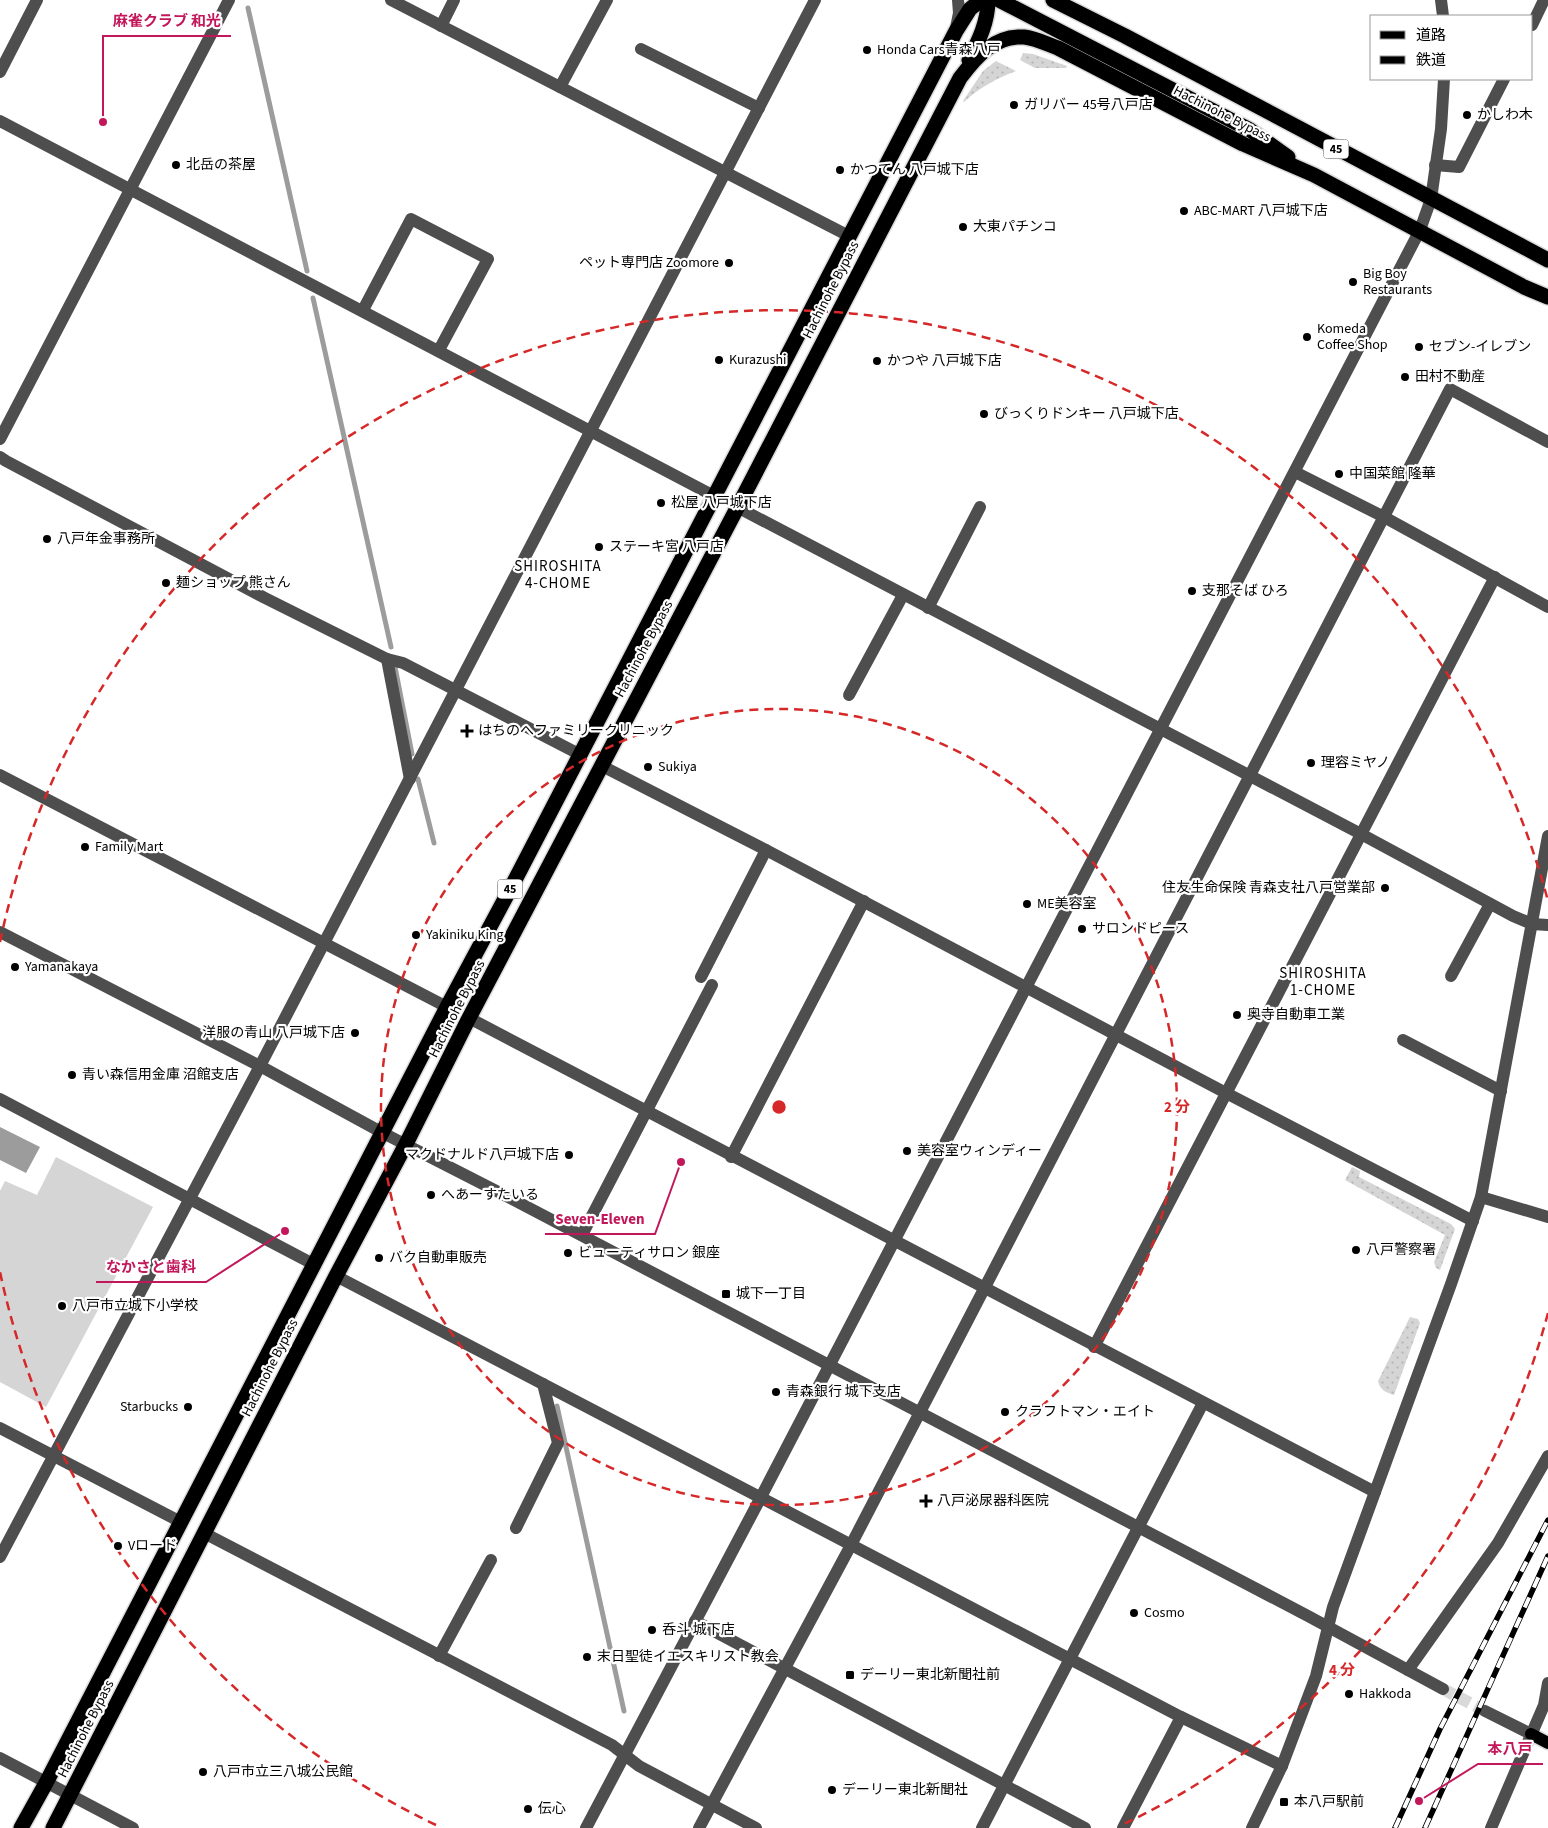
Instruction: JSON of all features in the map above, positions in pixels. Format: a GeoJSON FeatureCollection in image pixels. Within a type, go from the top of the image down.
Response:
{"type":"FeatureCollection","features":[{"type":"Feature","properties":{"kind":"highway","name":"Hachinohe Bypass"},"geometry":{"type":"LineString","coordinates":[[21,1828],[956,31],[970,9],[981,0]]}},
{"type":"Feature","properties":{"kind":"highway"},"geometry":{"type":"LineString","coordinates":[[960,78],[982,35],[988,13],[988,0]]}},
{"type":"Feature","properties":{"kind":"highway","name":"45"},"geometry":{"type":"LineString","coordinates":[[999,0],[1250,130],[1314,175]]}},
{"type":"Feature","properties":{"kind":"highway","name":"Hachinohe Bypass"},"geometry":{"type":"LineString","coordinates":[[1053,0],[1133,40],[1548,260]]}},
{"type":"Feature","properties":{"kind":"highway","name":"Hachinohe Bypass"},"geometry":{"type":"LineString","coordinates":[[53,1828],[336,1276],[406,1144],[469,1018],[960,78],[976,57],[992,44],[1012,38],[1025,37],[1058,48],[1243,144],[1314,175],[1524,287],[1548,297]]}},
{"type":"Feature","properties":{"kind":"main road"},"geometry":{"type":"LineString","coordinates":[[1531,1734],[1548,1743]]}},
{"type":"Feature","properties":{"kind":"street"},"geometry":{"type":"LineString","coordinates":[[0,72],[37,0]]}},
{"type":"Feature","properties":{"kind":"street"},"geometry":{"type":"LineString","coordinates":[[0,439],[229,0]]}},
{"type":"Feature","properties":{"kind":"street"},"geometry":{"type":"LineString","coordinates":[[391,0],[849,236]]}},
{"type":"Feature","properties":{"kind":"street"},"geometry":{"type":"LineString","coordinates":[[441,26],[454,0]]}},
{"type":"Feature","properties":{"kind":"street"},"geometry":{"type":"LineString","coordinates":[[560,87],[607,0]]}},
{"type":"Feature","properties":{"kind":"street"},"geometry":{"type":"LineString","coordinates":[[0,1557],[324,944],[815,0]]}},
{"type":"Feature","properties":{"kind":"street"},"geometry":{"type":"LineString","coordinates":[[956,31],[959,13],[958,0]]}},
{"type":"Feature","properties":{"kind":"street"},"geometry":{"type":"LineString","coordinates":[[1441,0],[1443,15]]}},
{"type":"Feature","properties":{"kind":"street"},"geometry":{"type":"LineString","coordinates":[[1533,23],[1544,0]]}},
{"type":"Feature","properties":{"kind":"street"},"geometry":{"type":"LineString","coordinates":[[641,49],[760,108]]}},
{"type":"Feature","properties":{"kind":"street"},"geometry":{"type":"LineString","coordinates":[[586,1828],[761,1497],[1420,230],[1431,199],[1441,128],[1444,80]]}},
{"type":"Feature","properties":{"kind":"street"},"geometry":{"type":"LineString","coordinates":[[1435,165],[1459,167],[1503,80]]}},
{"type":"Feature","properties":{"kind":"street"},"geometry":{"type":"LineString","coordinates":[[0,121],[714,496]]}},
{"type":"Feature","properties":{"kind":"street"},"geometry":{"type":"LineString","coordinates":[[363,310],[411,219],[488,259],[439,350]]}},
{"type":"Feature","properties":{"kind":"street"},"geometry":{"type":"LineString","coordinates":[[699,1828],[851,1546],[1450,388],[1548,442]]}},
{"type":"Feature","properties":{"kind":"street"},"geometry":{"type":"LineString","coordinates":[[0,457],[248,589],[386,659],[403,663],[456,689],[579,754]]}},
{"type":"Feature","properties":{"kind":"street"},"geometry":{"type":"LineString","coordinates":[[1295,472],[1384,517],[1548,607]]}},
{"type":"Feature","properties":{"kind":"street"},"geometry":{"type":"LineString","coordinates":[[737,507],[1361,834],[1490,904],[1532,924],[1548,924]]}},
{"type":"Feature","properties":{"kind":"street"},"geometry":{"type":"LineString","coordinates":[[928,608],[980,507]]}},
{"type":"Feature","properties":{"kind":"street"},"geometry":{"type":"LineString","coordinates":[[1094,1346],[1495,577]]}},
{"type":"Feature","properties":{"kind":"street"},"geometry":{"type":"LineString","coordinates":[[848,695],[903,595]]}},
{"type":"Feature","properties":{"kind":"street"},"geometry":{"type":"LineString","coordinates":[[386,659],[410,779]]}},
{"type":"Feature","properties":{"kind":"street"},"geometry":{"type":"LineString","coordinates":[[602,766],[864,901],[1226,1093],[1473,1221]]}},
{"type":"Feature","properties":{"kind":"street"},"geometry":{"type":"LineString","coordinates":[[0,775],[447,1007]]}},
{"type":"Feature","properties":{"kind":"street"},"geometry":{"type":"LineString","coordinates":[[1252,1828],[1282,1766],[1316,1676],[1332,1607],[1481,1197],[1548,836]]}},
{"type":"Feature","properties":{"kind":"street"},"geometry":{"type":"LineString","coordinates":[[701,977],[766,850]]}},
{"type":"Feature","properties":{"kind":"street"},"geometry":{"type":"LineString","coordinates":[[731,1157],[864,901]]}},
{"type":"Feature","properties":{"kind":"street"},"geometry":{"type":"LineString","coordinates":[[1452,976],[1490,904]]}},
{"type":"Feature","properties":{"kind":"street"},"geometry":{"type":"LineString","coordinates":[[0,932],[260,1066],[383,1133],[1138,1526],[1443,1689]]}},
{"type":"Feature","properties":{"kind":"street"},"geometry":{"type":"LineString","coordinates":[[582,1236],[712,985]]}},
{"type":"Feature","properties":{"kind":"street"},"geometry":{"type":"LineString","coordinates":[[469,1018],[1203,1404],[1375,1492]]}},
{"type":"Feature","properties":{"kind":"street"},"geometry":{"type":"LineString","coordinates":[[1403,1040],[1501,1091]]}},
{"type":"Feature","properties":{"kind":"street"},"geometry":{"type":"LineString","coordinates":[[0,1099],[315,1265]]}},
{"type":"Feature","properties":{"kind":"street"},"geometry":{"type":"LineString","coordinates":[[1481,1197],[1548,1217]]}},
{"type":"Feature","properties":{"kind":"street"},"geometry":{"type":"LineString","coordinates":[[336,1276],[1181,1717],[1282,1766]]}},
{"type":"Feature","properties":{"kind":"street"},"geometry":{"type":"LineString","coordinates":[[516,1528],[558,1443],[544,1384]]}},
{"type":"Feature","properties":{"kind":"street"},"geometry":{"type":"LineString","coordinates":[[982,1828],[1203,1404]]}},
{"type":"Feature","properties":{"kind":"street"},"geometry":{"type":"LineString","coordinates":[[0,1428],[181,1522]]}},
{"type":"Feature","properties":{"kind":"street"},"geometry":{"type":"LineString","coordinates":[[1408,1670],[1498,1544],[1548,1456]]}},
{"type":"Feature","properties":{"kind":"street"},"geometry":{"type":"LineString","coordinates":[[204,1533],[612,1745],[639,1766],[756,1828]]}},
{"type":"Feature","properties":{"kind":"street"},"geometry":{"type":"LineString","coordinates":[[440,1656],[491,1560]]}},
{"type":"Feature","properties":{"kind":"street"},"geometry":{"type":"LineString","coordinates":[[695,1621],[1085,1828]]}},
{"type":"Feature","properties":{"kind":"street"},"geometry":{"type":"LineString","coordinates":[[1491,1828],[1544,1705],[1548,1683]]}},
{"type":"Feature","properties":{"kind":"street"},"geometry":{"type":"LineString","coordinates":[[1485,1711],[1531,1734]]}},
{"type":"Feature","properties":{"kind":"street"},"geometry":{"type":"LineString","coordinates":[[1123,1828],[1181,1717]]}},
{"type":"Feature","properties":{"kind":"street"},"geometry":{"type":"LineString","coordinates":[[0,1758],[133,1828]]}},
{"type":"Feature","properties":{"kind":"shaded area"},"geometry":{"type":"Polygon","coordinates":[[[1023,53],[1033,54],[1067,66],[1066,68],[1035,68],[1020,60],[1023,53]]]}},
{"type":"Feature","properties":{"kind":"shaded area"},"geometry":{"type":"Polygon","coordinates":[[[996,61],[1016,71],[988,84],[964,102],[983,71],[996,61]]]}},
{"type":"Feature","properties":{"kind":"shaded area"},"geometry":{"type":"Polygon","coordinates":[[[0,1127],[40,1147],[26,1173],[0,1160],[0,1127]]]}},
{"type":"Feature","properties":{"kind":"shaded area","name":"八戸市立城下小学校"},"geometry":{"type":"Polygon","coordinates":[[[56,1157],[153,1207],[46,1407],[0,1382],[0,1191],[5,1181],[37,1195],[56,1157]]]}},
{"type":"Feature","properties":{"kind":"shaded area"},"geometry":{"type":"Polygon","coordinates":[[[1352,1167],[1360,1171],[1359,1177],[1451,1224],[1455,1229],[1440,1270],[1436,1268],[1434,1262],[1445,1235],[1345,1180],[1352,1167]]]}},
{"type":"Feature","properties":{"kind":"shaded area"},"geometry":{"type":"Polygon","coordinates":[[[1410,1317],[1418,1319],[1420,1323],[1394,1395],[1383,1390],[1378,1381],[1410,1317]]]}},
{"type":"Feature","properties":{"kind":"waterway"},"geometry":{"type":"LineString","coordinates":[[248,8],[307,271]]}},
{"type":"Feature","properties":{"kind":"waterway"},"geometry":{"type":"LineString","coordinates":[[313,298],[391,647]]}},
{"type":"Feature","properties":{"kind":"waterway"},"geometry":{"type":"LineString","coordinates":[[395,667],[412,754]]}},
{"type":"Feature","properties":{"kind":"waterway"},"geometry":{"type":"LineString","coordinates":[[418,779],[434,843]]}},
{"type":"Feature","properties":{"kind":"waterway"},"geometry":{"type":"LineString","coordinates":[[557,1406],[624,1711]]}},
{"type":"Feature","properties":{"kind":"tunnel"},"geometry":{"type":"LineString","coordinates":[[1443,1689],[1485,1711]]}},
{"type":"Feature","properties":{"kind":"railway"},"geometry":{"type":"LineString","coordinates":[[1395,1828],[1440,1729],[1548,1520]]}},
{"type":"Feature","properties":{"kind":"railway"},"geometry":{"type":"LineString","coordinates":[[1425,1828],[1548,1556]]}},
{"type":"Feature","properties":{"kind":"place","name":"Honda Cars青森八戸"},"geometry":{"type":"Point","coordinates":[867,50]}},
{"type":"Feature","properties":{"kind":"place","name":"ガリバー 45号八戸店"},"geometry":{"type":"Point","coordinates":[1014,105]}},
{"type":"Feature","properties":{"kind":"place","name":"かしわ木"},"geometry":{"type":"Point","coordinates":[1467,115]}},
{"type":"Feature","properties":{"kind":"place","name":"麻雀クラブ 和光"},"geometry":{"type":"Point","coordinates":[103,122]}},
{"type":"Feature","properties":{"kind":"place","name":"北岳の茶屋"},"geometry":{"type":"Point","coordinates":[176,165]}},
{"type":"Feature","properties":{"kind":"place","name":"かつてん 八戸城下店"},"geometry":{"type":"Point","coordinates":[840,170]}},
{"type":"Feature","properties":{"kind":"place","name":"ABC-MART 八戸城下店"},"geometry":{"type":"Point","coordinates":[1184,211]}},
{"type":"Feature","properties":{"kind":"place","name":"大東パチンコ"},"geometry":{"type":"Point","coordinates":[963,227]}},
{"type":"Feature","properties":{"kind":"place","name":"ペット専門店 Zoomore"},"geometry":{"type":"Point","coordinates":[729,263]}},
{"type":"Feature","properties":{"kind":"place","name":"Big Boy Restaurants"},"geometry":{"type":"Point","coordinates":[1353,282]}},
{"type":"Feature","properties":{"kind":"place","name":"Komeda Coffee Shop"},"geometry":{"type":"Point","coordinates":[1307,337]}},
{"type":"Feature","properties":{"kind":"place","name":"セブン-イレブン"},"geometry":{"type":"Point","coordinates":[1419,347]}},
{"type":"Feature","properties":{"kind":"place","name":"Kurazushi"},"geometry":{"type":"Point","coordinates":[719,360]}},
{"type":"Feature","properties":{"kind":"place","name":"かつや 八戸城下店"},"geometry":{"type":"Point","coordinates":[877,361]}},
{"type":"Feature","properties":{"kind":"place","name":"田村不動産"},"geometry":{"type":"Point","coordinates":[1405,377]}},
{"type":"Feature","properties":{"kind":"place","name":"びっくりドンキー 八戸城下店"},"geometry":{"type":"Point","coordinates":[984,414]}},
{"type":"Feature","properties":{"kind":"place","name":"中国菜館 隆華"},"geometry":{"type":"Point","coordinates":[1339,474]}},
{"type":"Feature","properties":{"kind":"place","name":"松屋 八戸城下店"},"geometry":{"type":"Point","coordinates":[661,503]}},
{"type":"Feature","properties":{"kind":"place","name":"八戸年金事務所"},"geometry":{"type":"Point","coordinates":[47,539]}},
{"type":"Feature","properties":{"kind":"place","name":"ステーキ宮 八戸店"},"geometry":{"type":"Point","coordinates":[599,547]}},
{"type":"Feature","properties":{"kind":"place","name":"麺ショップ 熊さん"},"geometry":{"type":"Point","coordinates":[166,583]}},
{"type":"Feature","properties":{"kind":"place","name":"支那そば ひろ"},"geometry":{"type":"Point","coordinates":[1192,591]}},
{"type":"Feature","properties":{"kind":"place","name":"はちのへファミリークリニック"},"geometry":{"type":"Point","coordinates":[467,731]}},
{"type":"Feature","properties":{"kind":"place","name":"理容ミヤノ"},"geometry":{"type":"Point","coordinates":[1311,763]}},
{"type":"Feature","properties":{"kind":"place","name":"Sukiya"},"geometry":{"type":"Point","coordinates":[648,767]}},
{"type":"Feature","properties":{"kind":"place","name":"Family Mart"},"geometry":{"type":"Point","coordinates":[85,847]}},
{"type":"Feature","properties":{"kind":"place","name":"住友生命保険 青森支社八戸営業部"},"geometry":{"type":"Point","coordinates":[1385,888]}},
{"type":"Feature","properties":{"kind":"place","name":"ME美容室"},"geometry":{"type":"Point","coordinates":[1027,904]}},
{"type":"Feature","properties":{"kind":"place","name":"サロンドピース"},"geometry":{"type":"Point","coordinates":[1082,929]}},
{"type":"Feature","properties":{"kind":"place","name":"Yakiniku King"},"geometry":{"type":"Point","coordinates":[416,935]}},
{"type":"Feature","properties":{"kind":"place","name":"Yamanakaya"},"geometry":{"type":"Point","coordinates":[15,967]}},
{"type":"Feature","properties":{"kind":"place","name":"奥寺自動車工業"},"geometry":{"type":"Point","coordinates":[1237,1015]}},
{"type":"Feature","properties":{"kind":"place","name":"洋服の青山 八戸城下店"},"geometry":{"type":"Point","coordinates":[355,1033]}},
{"type":"Feature","properties":{"kind":"place","name":"青い森信用金庫 沼館支店"},"geometry":{"type":"Point","coordinates":[72,1075]}},
{"type":"Feature","properties":{"kind":"place","name":"美容室ウィンディー"},"geometry":{"type":"Point","coordinates":[907,1151]}},
{"type":"Feature","properties":{"kind":"place","name":"マクドナルド八戸城下店"},"geometry":{"type":"Point","coordinates":[569,1155]}},
{"type":"Feature","properties":{"kind":"place","name":"Seven-Eleven"},"geometry":{"type":"Point","coordinates":[681,1162]}},
{"type":"Feature","properties":{"kind":"place","name":"へあーすたいる"},"geometry":{"type":"Point","coordinates":[431,1195]}},
{"type":"Feature","properties":{"kind":"place","name":"なかさと歯科"},"geometry":{"type":"Point","coordinates":[285,1231]}},
{"type":"Feature","properties":{"kind":"place","name":"八戸警察署"},"geometry":{"type":"Point","coordinates":[1356,1250]}},
{"type":"Feature","properties":{"kind":"place","name":"ビューティサロン 銀座"},"geometry":{"type":"Point","coordinates":[568,1253]}},
{"type":"Feature","properties":{"kind":"place","name":"バク自動車販売"},"geometry":{"type":"Point","coordinates":[379,1258]}},
{"type":"Feature","properties":{"kind":"place","name":"城下一丁目"},"geometry":{"type":"Point","coordinates":[726,1294]}},
{"type":"Feature","properties":{"kind":"place","name":"八戸市立城下小学校"},"geometry":{"type":"Point","coordinates":[62,1306]}},
{"type":"Feature","properties":{"kind":"place","name":"青森銀行 城下支店"},"geometry":{"type":"Point","coordinates":[776,1392]}},
{"type":"Feature","properties":{"kind":"place","name":"Starbucks"},"geometry":{"type":"Point","coordinates":[188,1407]}},
{"type":"Feature","properties":{"kind":"place","name":"クラフトマン・エイト"},"geometry":{"type":"Point","coordinates":[1005,1412]}},
{"type":"Feature","properties":{"kind":"place","name":"八戸泌尿器科医院"},"geometry":{"type":"Point","coordinates":[926,1501]}},
{"type":"Feature","properties":{"kind":"place","name":"Vロード"},"geometry":{"type":"Point","coordinates":[118,1546]}},
{"type":"Feature","properties":{"kind":"place","name":"Cosmo"},"geometry":{"type":"Point","coordinates":[1134,1613]}},
{"type":"Feature","properties":{"kind":"place","name":"呑斗 城下店"},"geometry":{"type":"Point","coordinates":[652,1630]}},
{"type":"Feature","properties":{"kind":"place","name":"末日聖徒イエスキリスト教会"},"geometry":{"type":"Point","coordinates":[587,1657]}},
{"type":"Feature","properties":{"kind":"place","name":"デーリー東北新聞社前"},"geometry":{"type":"Point","coordinates":[850,1675]}},
{"type":"Feature","properties":{"kind":"place","name":"Hakkoda"},"geometry":{"type":"Point","coordinates":[1349,1694]}},
{"type":"Feature","properties":{"kind":"place","name":"八戸市立三八城公民館"},"geometry":{"type":"Point","coordinates":[203,1772]}},
{"type":"Feature","properties":{"kind":"place","name":"デーリー東北新聞社"},"geometry":{"type":"Point","coordinates":[832,1790]}},
{"type":"Feature","properties":{"kind":"place","name":"本八戸"},"geometry":{"type":"Point","coordinates":[1419,1801]}},
{"type":"Feature","properties":{"kind":"place","name":"本八戸駅前"},"geometry":{"type":"Point","coordinates":[1284,1802]}},
{"type":"Feature","properties":{"kind":"place","name":"伝心"},"geometry":{"type":"Point","coordinates":[528,1809]}},
{"type":"Feature","properties":{"kind":"district","name":"SHIROSHITA 4-CHOME"},"geometry":{"type":"Point","coordinates":[558,574]}},
{"type":"Feature","properties":{"kind":"district","name":"SHIROSHITA 1-CHOME"},"geometry":{"type":"Point","coordinates":[1323,982]}}]}
